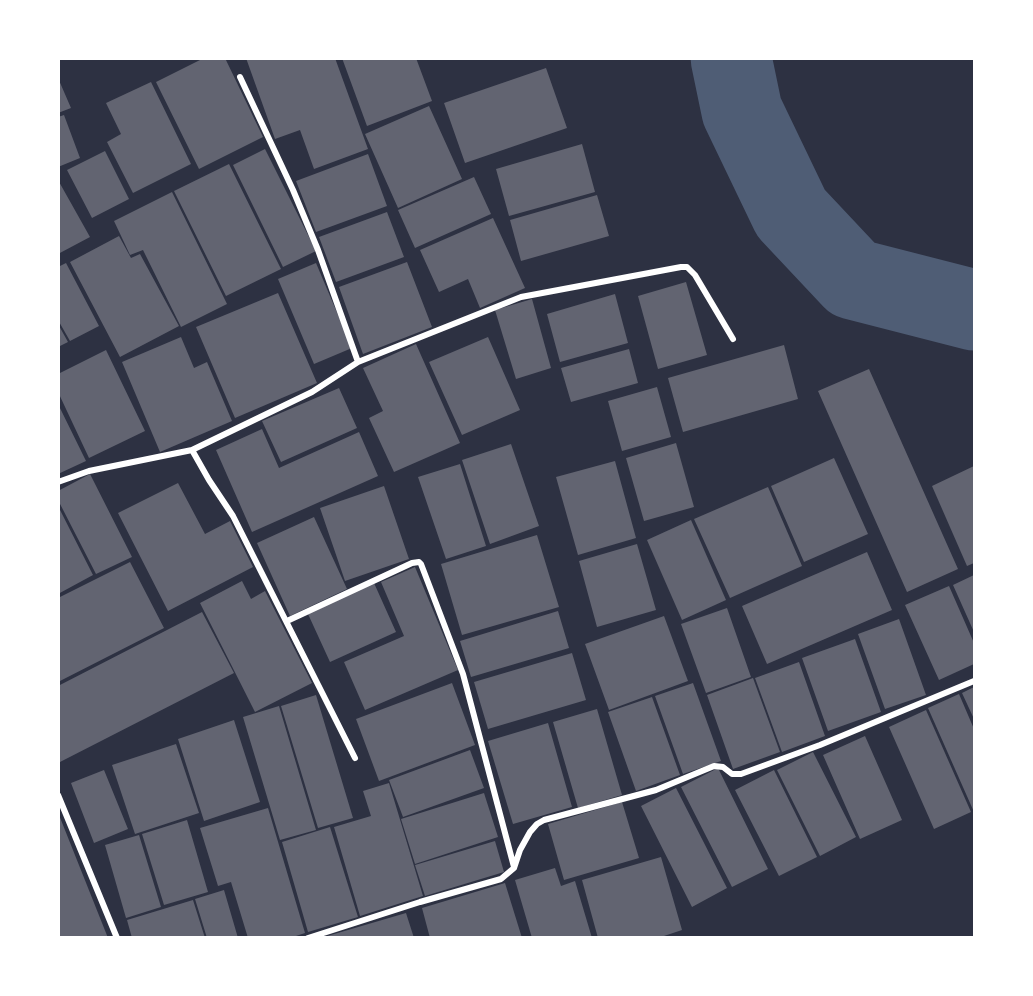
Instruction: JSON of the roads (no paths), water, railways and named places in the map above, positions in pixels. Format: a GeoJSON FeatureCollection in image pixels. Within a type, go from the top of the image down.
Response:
{"type":"FeatureCollection","features":[{"type":"Feature","properties":{"kind":"street"},"geometry":{"type":"LineString","coordinates":[[240,77],[318,250],[358,362]]}},
{"type":"Feature","properties":{"kind":"street"},"geometry":{"type":"LineString","coordinates":[[58,482],[100,468],[192,450],[312,392],[358,362],[513,299],[687,267],[696,274],[733,339]]}},
{"type":"Feature","properties":{"kind":"street"},"geometry":{"type":"LineString","coordinates":[[192,450],[208,480],[233,516],[355,758]]}},
{"type":"Feature","properties":{"kind":"street"},"geometry":{"type":"LineString","coordinates":[[287,621],[412,563],[421,564],[464,674],[514,868]]}},
{"type":"Feature","properties":{"kind":"street"},"geometry":{"type":"LineString","coordinates":[[308,938],[501,879],[514,868],[520,850],[530,832],[544,820],[656,790],[714,766],[723,767],[732,774],[741,774],[850,733],[975,681]]}},
{"type":"Feature","properties":{"kind":"street"},"geometry":{"type":"LineString","coordinates":[[58,795],[117,938]]}},
{"type":"Feature","properties":{"kind":"waterway"},"geometry":{"type":"LineString","coordinates":[[731,58],[742,111],[791,213],[853,279],[974,310]]}}]}
